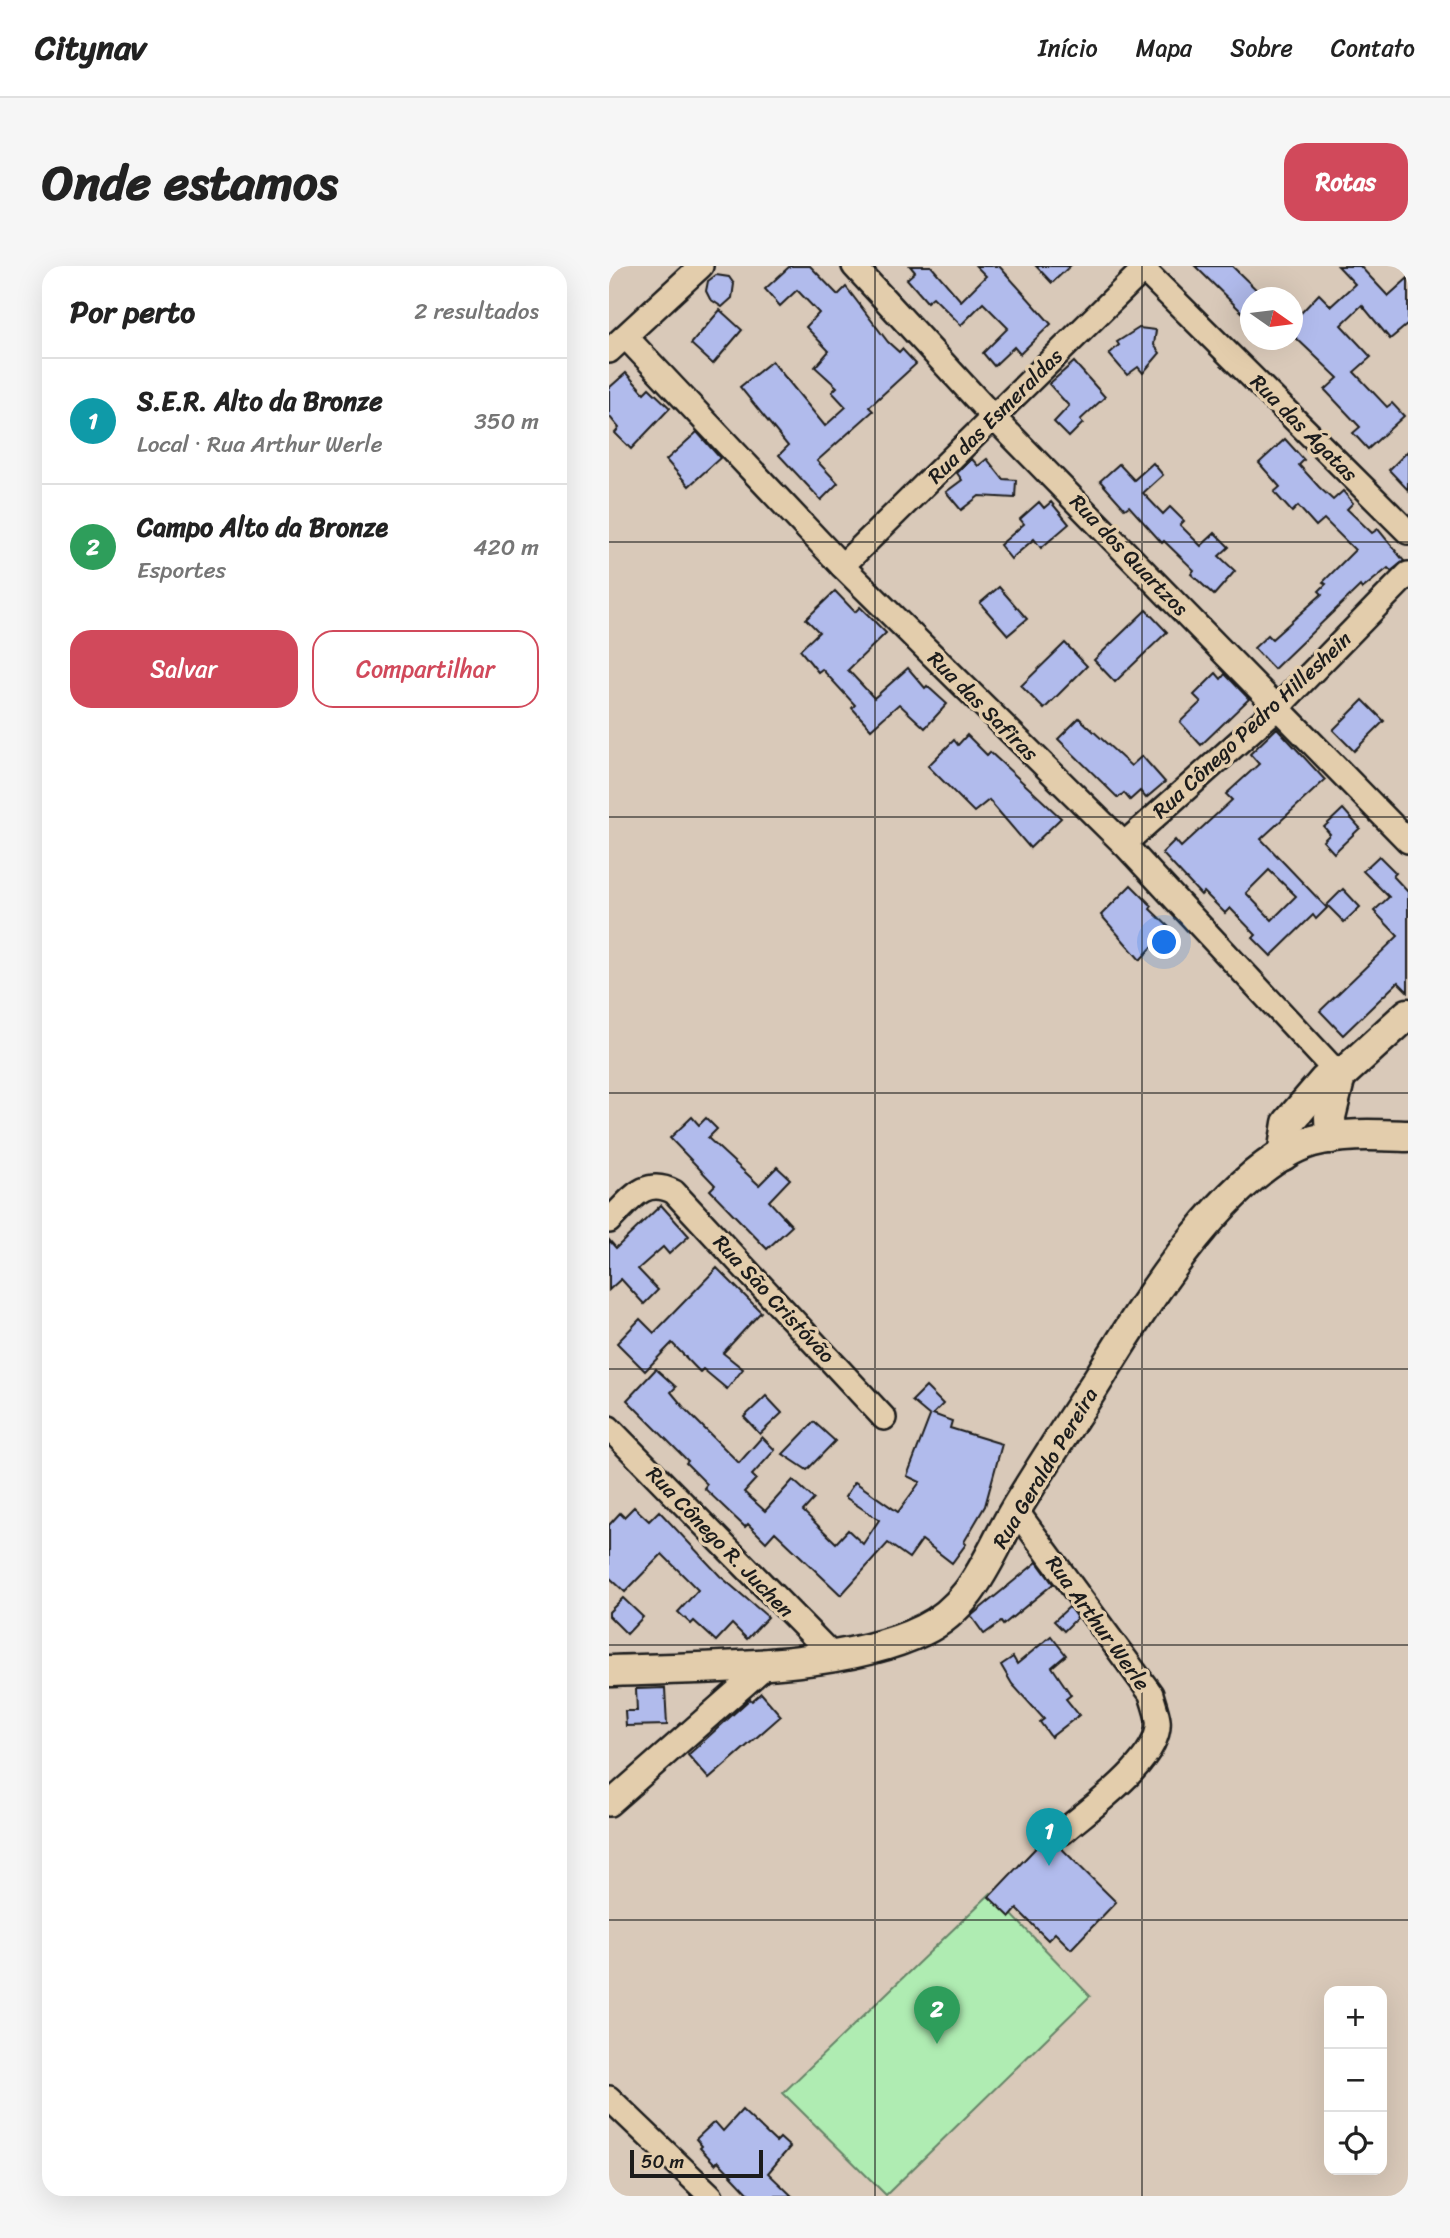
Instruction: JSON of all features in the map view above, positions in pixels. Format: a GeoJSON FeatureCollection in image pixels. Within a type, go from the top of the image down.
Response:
{"type":"FeatureCollection","features":[{"type":"Feature","properties":{"kind":"main road"},"geometry":{"type":"LineString","coordinates":[[1283,1155],[1287,1123],[1325,1080],[1340,1076],[1408,1014]]}},
{"type":"Feature","properties":{"kind":"main road"},"geometry":{"type":"LineString","coordinates":[[1331,1138],[1330,1117],[1340,1076]]}},
{"type":"Feature","properties":{"kind":"main road","name":"Rua Geraldo Pereira"},"geometry":{"type":"LineString","coordinates":[[609,1671],[769,1663],[832,1656],[874,1648],[923,1630],[952,1612],[978,1581],[1015,1509],[1183,1251],[1229,1200],[1283,1155],[1313,1142],[1352,1135],[1408,1136]]}},
{"type":"Feature","properties":{"kind":"street"},"geometry":{"type":"LineString","coordinates":[[617,344],[701,266]]}},
{"type":"Feature","properties":{"kind":"street","name":"Rua dos Quartzos"},"geometry":{"type":"LineString","coordinates":[[854,266],[995,418],[1408,841]]}},
{"type":"Feature","properties":{"kind":"street","name":"Rua das Esmeraldas"},"geometry":{"type":"LineString","coordinates":[[842,566],[995,418],[1143,267]]}},
{"type":"Feature","properties":{"kind":"street","name":"Rua das Ágatas"},"geometry":{"type":"LineString","coordinates":[[1143,267],[1408,532]]}},
{"type":"Feature","properties":{"kind":"street","name":"Rua das Safiras"},"geometry":{"type":"LineString","coordinates":[[617,344],[1123,844],[1340,1076]]}},
{"type":"Feature","properties":{"kind":"street","name":"Rua Cônego Pedro Hilleshein"},"geometry":{"type":"LineString","coordinates":[[1123,844],[1277,707],[1408,574]]}},
{"type":"Feature","properties":{"kind":"street","name":"Rua São Cristóvão"},"geometry":{"type":"LineString","coordinates":[[609,1221],[645,1188],[660,1185],[674,1192],[884,1418]]}},
{"type":"Feature","properties":{"kind":"street","name":"Rua Cônego R. Juchen"},"geometry":{"type":"LineString","coordinates":[[609,1428],[832,1656]]}},
{"type":"Feature","properties":{"kind":"street","name":"Rua Arthur Werle"},"geometry":{"type":"LineString","coordinates":[[1015,1509],[1150,1694],[1159,1722],[1152,1749],[1132,1771],[1063,1832]]}},
{"type":"Feature","properties":{"kind":"street"},"geometry":{"type":"LineString","coordinates":[[609,1804],[769,1663]]}},
{"type":"Feature","properties":{"kind":"street"},"geometry":{"type":"LineString","coordinates":[[609,2098],[711,2196]]}},
{"type":"Feature","properties":{"kind":"green space"},"geometry":{"type":"Polygon","coordinates":[[[991,1893],[1090,1996],[886,2195],[783,2093],[991,1893]]]}},
{"type":"Feature","properties":{"kind":"building"},"geometry":{"type":"Polygon","coordinates":[[[790,266],[810,266],[838,295],[846,287],[888,342],[899,352],[902,349],[916,364],[869,407],[873,411],[817,461],[838,483],[821,500],[779,455],[788,446],[740,387],[772,361],[825,426],[846,407],[832,392],[837,387],[815,367],[829,351],[806,327],[819,313],[797,290],[780,306],[765,289],[790,266]]]}},
{"type":"Feature","properties":{"kind":"building"},"geometry":{"type":"Polygon","coordinates":[[[910,266],[931,266],[961,301],[986,276],[976,266],[999,266],[1051,324],[1020,354],[1014,347],[994,366],[983,353],[1008,328],[983,303],[961,325],[933,297],[927,302],[907,279],[915,272],[910,266]]]}},
{"type":"Feature","properties":{"kind":"building"},"geometry":{"type":"Polygon","coordinates":[[[1036,266],[1070,266],[1052,283],[1036,266]]]}},
{"type":"Feature","properties":{"kind":"building"},"geometry":{"type":"Polygon","coordinates":[[[1195,266],[1232,266],[1254,287],[1240,287],[1240,310],[1195,266]]]}},
{"type":"Feature","properties":{"kind":"building"},"geometry":{"type":"Polygon","coordinates":[[[1338,266],[1360,266],[1388,296],[1408,278],[1408,324],[1390,339],[1362,305],[1341,325],[1371,357],[1354,372],[1387,407],[1392,403],[1404,416],[1368,449],[1353,433],[1360,427],[1325,390],[1338,378],[1303,345],[1303,311],[1319,294],[1331,306],[1355,284],[1338,266]]]}},
{"type":"Feature","properties":{"kind":"building"},"geometry":{"type":"Polygon","coordinates":[[[716,275],[729,277],[734,284],[732,298],[722,307],[710,299],[706,291],[708,281],[716,275]]]}},
{"type":"Feature","properties":{"kind":"building"},"geometry":{"type":"Polygon","coordinates":[[[720,310],[742,330],[713,364],[691,344],[720,310]]]}},
{"type":"Feature","properties":{"kind":"building"},"geometry":{"type":"Polygon","coordinates":[[[1139,328],[1156,330],[1154,345],[1160,353],[1143,373],[1138,367],[1127,375],[1109,354],[1119,345],[1117,342],[1139,328]]]}},
{"type":"Feature","properties":{"kind":"building"},"geometry":{"type":"Polygon","coordinates":[[[1074,362],[1105,397],[1080,420],[1083,423],[1069,437],[1054,422],[1069,406],[1049,384],[1074,362]]]}},
{"type":"Feature","properties":{"kind":"building"},"geometry":{"type":"Polygon","coordinates":[[[626,373],[644,393],[649,388],[670,408],[631,449],[615,433],[619,428],[609,416],[609,388],[626,373]]]}},
{"type":"Feature","properties":{"kind":"building"},"geometry":{"type":"Polygon","coordinates":[[[697,432],[720,458],[689,486],[666,460],[697,432]]]}},
{"type":"Feature","properties":{"kind":"building"},"geometry":{"type":"Polygon","coordinates":[[[1285,439],[1304,460],[1299,465],[1319,487],[1333,500],[1343,491],[1353,503],[1347,509],[1372,533],[1378,529],[1404,561],[1391,571],[1388,568],[1362,589],[1360,586],[1274,669],[1254,648],[1268,635],[1272,639],[1322,594],[1319,591],[1326,584],[1323,582],[1355,550],[1324,519],[1316,526],[1298,506],[1292,512],[1274,492],[1280,487],[1259,463],[1285,439]]]}},
{"type":"Feature","properties":{"kind":"building"},"geometry":{"type":"Polygon","coordinates":[[[1408,451],[1408,490],[1389,470],[1408,451]]]}},
{"type":"Feature","properties":{"kind":"building"},"geometry":{"type":"Polygon","coordinates":[[[972,459],[978,466],[987,459],[1003,479],[1016,480],[1015,498],[979,496],[961,510],[946,492],[962,480],[957,473],[972,459]]]}},
{"type":"Feature","properties":{"kind":"building"},"geometry":{"type":"Polygon","coordinates":[[[1153,463],[1163,475],[1143,493],[1163,514],[1170,507],[1184,521],[1180,525],[1201,546],[1215,533],[1229,547],[1219,556],[1235,571],[1214,595],[1191,574],[1194,570],[1164,541],[1162,543],[1129,506],[1125,509],[1100,481],[1119,464],[1134,480],[1153,463]]]}},
{"type":"Feature","properties":{"kind":"building"},"geometry":{"type":"Polygon","coordinates":[[[1039,502],[1044,508],[1051,502],[1069,524],[1041,548],[1034,539],[1011,559],[1000,545],[1024,524],[1020,519],[1039,502]]]}},
{"type":"Feature","properties":{"kind":"building"},"geometry":{"type":"Polygon","coordinates":[[[999,587],[1027,619],[1008,635],[980,603],[999,587]]]}},
{"type":"Feature","properties":{"kind":"building"},"geometry":{"type":"Polygon","coordinates":[[[835,591],[855,612],[860,607],[886,633],[848,670],[874,698],[908,668],[925,688],[927,686],[947,704],[925,728],[899,704],[871,729],[852,708],[855,705],[822,669],[818,672],[800,650],[819,632],[806,619],[835,591]]]}},
{"type":"Feature","properties":{"kind":"building"},"geometry":{"type":"Polygon","coordinates":[[[1146,610],[1167,632],[1115,682],[1094,660],[1146,610]]]}},
{"type":"Feature","properties":{"kind":"building"},"geometry":{"type":"Polygon","coordinates":[[[1065,643],[1087,666],[1044,709],[1021,686],[1065,643]]]}},
{"type":"Feature","properties":{"kind":"building"},"geometry":{"type":"Polygon","coordinates":[[[1216,673],[1221,679],[1225,674],[1249,699],[1201,745],[1180,722],[1201,702],[1194,695],[1216,673]]]}},
{"type":"Feature","properties":{"kind":"building"},"geometry":{"type":"Polygon","coordinates":[[[1363,700],[1384,721],[1354,751],[1333,730],[1363,700]]]}},
{"type":"Feature","properties":{"kind":"building"},"geometry":{"type":"Polygon","coordinates":[[[1079,718],[1131,766],[1142,756],[1165,782],[1146,798],[1140,791],[1130,800],[1124,793],[1118,798],[1058,739],[1079,718]]]}},
{"type":"Feature","properties":{"kind":"building"},"geometry":{"type":"Polygon","coordinates":[[[1277,728],[1325,780],[1261,839],[1327,908],[1316,919],[1313,915],[1271,956],[1253,938],[1256,935],[1230,908],[1225,913],[1204,892],[1201,895],[1162,853],[1175,840],[1181,847],[1232,800],[1226,794],[1259,764],[1250,754],[1277,728]],[[1269,870],[1246,893],[1272,920],[1296,896],[1269,870]]]}},
{"type":"Feature","properties":{"kind":"building"},"geometry":{"type":"Polygon","coordinates":[[[967,735],[987,755],[990,752],[1061,818],[1030,848],[989,800],[974,812],[928,766],[954,740],[958,745],[967,735]]]}},
{"type":"Feature","properties":{"kind":"building"},"geometry":{"type":"Polygon","coordinates":[[[1343,809],[1360,828],[1334,853],[1323,841],[1330,834],[1324,827],[1343,809]]]}},
{"type":"Feature","properties":{"kind":"building"},"geometry":{"type":"Polygon","coordinates":[[[1379,856],[1396,873],[1393,876],[1408,892],[1408,992],[1398,982],[1343,1035],[1320,1011],[1398,936],[1374,911],[1389,897],[1363,871],[1379,856]]]}},
{"type":"Feature","properties":{"kind":"building"},"geometry":{"type":"Polygon","coordinates":[[[1131,885],[1170,928],[1140,960],[1101,915],[1131,885]]]}},
{"type":"Feature","properties":{"kind":"building"},"geometry":{"type":"Polygon","coordinates":[[[1343,889],[1360,907],[1344,922],[1327,905],[1343,889]]]}},
{"type":"Feature","properties":{"kind":"building"},"geometry":{"type":"Polygon","coordinates":[[[692,1117],[699,1125],[706,1118],[717,1129],[708,1138],[759,1185],[777,1167],[790,1179],[769,1201],[792,1226],[767,1249],[710,1190],[715,1185],[670,1138],[692,1117]]]}},
{"type":"Feature","properties":{"kind":"building"},"geometry":{"type":"Polygon","coordinates":[[[661,1205],[689,1236],[669,1254],[663,1247],[638,1269],[658,1290],[644,1304],[621,1279],[609,1290],[609,1240],[616,1248],[661,1205]]]}},
{"type":"Feature","properties":{"kind":"building"},"geometry":{"type":"Polygon","coordinates":[[[717,1268],[761,1312],[723,1353],[743,1369],[727,1389],[703,1369],[700,1372],[672,1343],[645,1371],[617,1343],[640,1319],[654,1333],[717,1268]]]}},
{"type":"Feature","properties":{"kind":"building"},"geometry":{"type":"Polygon","coordinates":[[[656,1369],[676,1387],[671,1392],[686,1410],[739,1463],[762,1437],[775,1450],[752,1475],[756,1479],[744,1492],[765,1511],[793,1480],[814,1499],[803,1511],[836,1543],[848,1530],[863,1544],[879,1520],[845,1497],[855,1482],[898,1512],[920,1482],[907,1476],[930,1416],[912,1401],[926,1387],[943,1404],[933,1414],[952,1421],[950,1428],[1002,1444],[985,1506],[964,1542],[966,1544],[952,1563],[922,1540],[909,1558],[888,1543],[841,1595],[775,1532],[766,1542],[748,1524],[745,1527],[704,1488],[707,1484],[686,1463],[688,1461],[627,1400],[656,1369]]]}},
{"type":"Feature","properties":{"kind":"building"},"geometry":{"type":"Polygon","coordinates":[[[766,1396],[782,1413],[760,1434],[744,1417],[766,1396]]]}},
{"type":"Feature","properties":{"kind":"building"},"geometry":{"type":"Polygon","coordinates":[[[814,1422],[835,1441],[807,1470],[783,1454],[814,1422]]]}},
{"type":"Feature","properties":{"kind":"building"},"geometry":{"type":"Polygon","coordinates":[[[634,1507],[649,1521],[659,1511],[720,1576],[768,1617],[747,1639],[732,1624],[716,1641],[694,1621],[691,1624],[678,1612],[698,1590],[662,1554],[625,1592],[609,1577],[609,1525],[620,1513],[624,1517],[634,1507]]]}},
{"type":"Feature","properties":{"kind":"building"},"geometry":{"type":"Polygon","coordinates":[[[1037,1562],[1053,1584],[1003,1625],[1001,1622],[984,1634],[971,1616],[1037,1562]]]}},
{"type":"Feature","properties":{"kind":"building"},"geometry":{"type":"Polygon","coordinates":[[[623,1598],[643,1617],[627,1634],[609,1616],[609,1612],[623,1598]]]}},
{"type":"Feature","properties":{"kind":"building"},"geometry":{"type":"Polygon","coordinates":[[[1069,1607],[1077,1618],[1064,1631],[1054,1621],[1069,1607]]]}},
{"type":"Feature","properties":{"kind":"building"},"geometry":{"type":"Polygon","coordinates":[[[1051,1636],[1066,1655],[1052,1667],[1071,1695],[1066,1699],[1079,1715],[1051,1737],[1040,1722],[1044,1719],[1012,1684],[1001,1665],[1013,1657],[1017,1664],[1051,1636]]]}},
{"type":"Feature","properties":{"kind":"building"},"geometry":{"type":"Polygon","coordinates":[[[665,1688],[667,1725],[626,1726],[625,1711],[637,1711],[636,1689],[665,1688]]]}},
{"type":"Feature","properties":{"kind":"building"},"geometry":{"type":"Polygon","coordinates":[[[761,1693],[781,1716],[709,1779],[688,1755],[750,1699],[752,1701],[761,1693]]]}},
{"type":"Feature","properties":{"kind":"building"},"geometry":{"type":"Polygon","coordinates":[[[1048,1835],[1116,1902],[1071,1949],[1055,1933],[1048,1940],[1017,1909],[1010,1917],[989,1897],[1048,1835]]]}},
{"type":"Feature","properties":{"kind":"building"},"geometry":{"type":"Polygon","coordinates":[[[742,2110],[776,2142],[780,2138],[790,2147],[768,2173],[792,2196],[751,2196],[718,2161],[715,2164],[700,2148],[702,2146],[696,2139],[712,2124],[716,2123],[723,2131],[742,2110]]]}},
{"type":"Feature","properties":{"kind":"place","name":"S.E.R. Alto da Bronze"},"geometry":{"type":"Point","coordinates":[1049,1866]}},
{"type":"Feature","properties":{"kind":"place","name":"Campo Alto da Bronze"},"geometry":{"type":"Point","coordinates":[937,2044]}}]}
